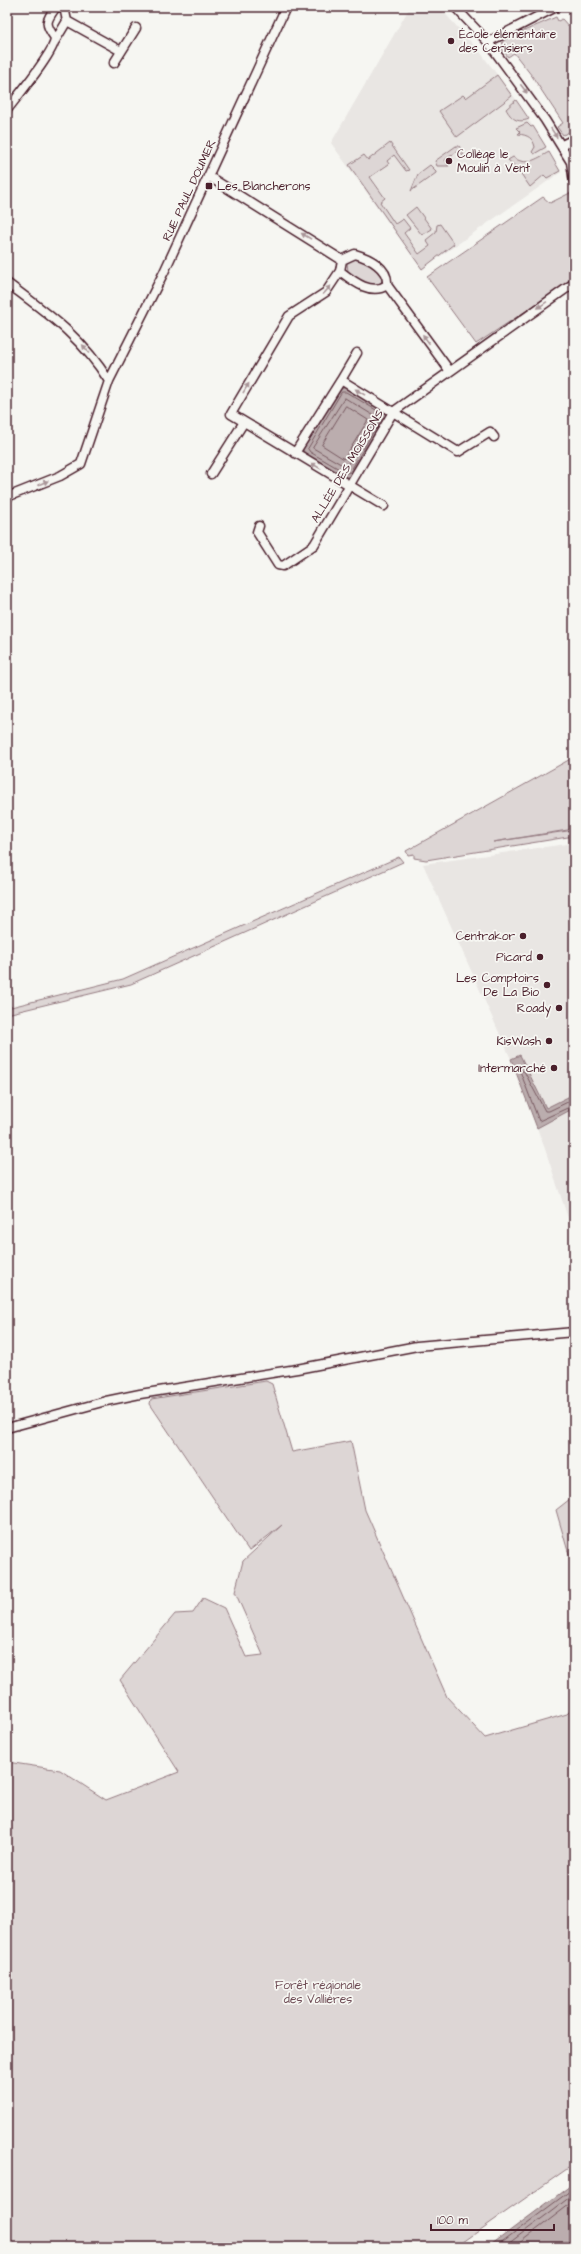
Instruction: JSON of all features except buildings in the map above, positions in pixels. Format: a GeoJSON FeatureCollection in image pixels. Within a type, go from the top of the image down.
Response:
{"type":"FeatureCollection","features":[{"type":"Feature","properties":{"kind":"street"},"geometry":{"type":"LineString","coordinates":[[55,41],[47,28],[47,21],[56,7]]}},
{"type":"Feature","properties":{"kind":"street"},"geometry":{"type":"LineString","coordinates":[[7,110],[35,74],[67,21],[64,7]]}},
{"type":"Feature","properties":{"kind":"street","name":"RUE PAUL DOUMER"},"geometry":{"type":"LineString","coordinates":[[7,497],[60,476],[81,464],[109,381],[164,272],[286,7]]}},
{"type":"Feature","properties":{"kind":"street"},"geometry":{"type":"LineString","coordinates":[[455,7],[488,42],[525,90],[562,145],[571,162],[574,182]]}},
{"type":"Feature","properties":{"kind":"street"},"geometry":{"type":"LineString","coordinates":[[488,42],[556,7]]}},
{"type":"Feature","properties":{"kind":"street"},"geometry":{"type":"LineString","coordinates":[[67,21],[121,52]]}},
{"type":"Feature","properties":{"kind":"street"},"geometry":{"type":"LineString","coordinates":[[114,63],[136,28]]}},
{"type":"Feature","properties":{"kind":"street"},"geometry":{"type":"LineString","coordinates":[[562,145],[574,139]]}},
{"type":"Feature","properties":{"kind":"street"},"geometry":{"type":"LineString","coordinates":[[208,176],[341,259]]}},
{"type":"Feature","properties":{"kind":"street"},"geometry":{"type":"LineString","coordinates":[[341,259],[355,254],[364,256],[384,270],[387,275],[387,285],[449,370]]}},
{"type":"Feature","properties":{"kind":"street"},"geometry":{"type":"LineString","coordinates":[[341,259],[340,271],[326,292],[289,316],[231,414],[384,506]]}},
{"type":"Feature","properties":{"kind":"street"},"geometry":{"type":"LineString","coordinates":[[340,271],[369,289],[377,290],[387,285]]}},
{"type":"Feature","properties":{"kind":"street"},"geometry":{"type":"LineString","coordinates":[[7,283],[68,329],[98,364],[109,381]]}},
{"type":"Feature","properties":{"kind":"street","name":"ALLÉE DES MOISSONS"},"geometry":{"type":"LineString","coordinates":[[259,526],[257,532],[278,565],[284,566],[314,545],[393,412],[449,370],[574,283]]}},
{"type":"Feature","properties":{"kind":"street"},"geometry":{"type":"LineString","coordinates":[[295,453],[357,354]]}},
{"type":"Feature","properties":{"kind":"street"},"geometry":{"type":"LineString","coordinates":[[341,380],[458,452],[490,432],[494,437]]}},
{"type":"Feature","properties":{"kind":"street"},"geometry":{"type":"LineString","coordinates":[[211,474],[244,422]]}},
{"type":"Feature","properties":{"kind":"street"},"geometry":{"type":"LineString","coordinates":[[7,1428],[106,1401],[140,1394],[298,1369],[417,1346],[574,1332]]}},
{"type":"Feature","properties":{"kind":"shaded area","name":"Collège le Moulin à Vent"},"geometry":{"type":"Polygon","coordinates":[[[410,7],[439,7],[480,52],[515,98],[561,172],[422,269],[331,143],[410,7]]]}},
{"type":"Feature","properties":{"kind":"shaded area"},"geometry":{"type":"Polygon","coordinates":[[[574,843],[574,1236],[545,1149],[511,1059],[423,864],[574,843]]]}},
{"type":"Feature","properties":{"kind":"green space"},"geometry":{"type":"Polygon","coordinates":[[[556,17],[558,21],[562,19],[570,28],[574,26],[574,130],[563,135],[557,127],[563,123],[532,76],[514,53],[508,57],[502,49],[503,40],[556,17]]]}},
{"type":"Feature","properties":{"kind":"green space"},"geometry":{"type":"Polygon","coordinates":[[[497,75],[512,96],[457,137],[439,111],[463,95],[466,98],[497,75]]]}},
{"type":"Feature","properties":{"kind":"green space"},"geometry":{"type":"Polygon","coordinates":[[[516,100],[529,119],[521,121],[515,119],[508,112],[506,109],[516,100]]]}},
{"type":"Feature","properties":{"kind":"green space"},"geometry":{"type":"Polygon","coordinates":[[[527,123],[531,127],[533,126],[546,147],[534,154],[532,152],[535,147],[533,141],[525,135],[518,134],[520,132],[516,128],[527,123]]]}},
{"type":"Feature","properties":{"kind":"green space"},"geometry":{"type":"Polygon","coordinates":[[[390,143],[409,170],[406,171],[394,155],[387,161],[389,164],[370,177],[385,198],[380,202],[395,224],[403,219],[410,228],[404,233],[419,254],[430,246],[426,240],[436,232],[437,225],[440,224],[454,244],[422,269],[349,165],[364,155],[368,160],[390,143]]]}},
{"type":"Feature","properties":{"kind":"green space"},"geometry":{"type":"Polygon","coordinates":[[[456,146],[459,146],[464,153],[463,155],[459,150],[445,160],[449,166],[437,166],[435,161],[456,146]]]}},
{"type":"Feature","properties":{"kind":"green space"},"geometry":{"type":"Polygon","coordinates":[[[549,152],[560,171],[547,178],[544,175],[530,187],[517,168],[508,160],[513,157],[527,162],[549,152]]]}},
{"type":"Feature","properties":{"kind":"green space"},"geometry":{"type":"Polygon","coordinates":[[[430,165],[436,173],[411,191],[418,174],[430,165]]]}},
{"type":"Feature","properties":{"kind":"green space"},"geometry":{"type":"Polygon","coordinates":[[[570,193],[574,215],[574,279],[476,344],[427,277],[543,197],[550,203],[570,193]]]}},
{"type":"Feature","properties":{"kind":"green space"},"geometry":{"type":"Polygon","coordinates":[[[416,207],[432,229],[422,235],[406,215],[416,207]]]}},
{"type":"Feature","properties":{"kind":"green space"},"geometry":{"type":"Polygon","coordinates":[[[360,258],[381,271],[383,278],[380,285],[372,286],[367,284],[355,278],[348,272],[347,262],[350,259],[360,258]]]}},
{"type":"Feature","properties":{"kind":"green space"},"geometry":{"type":"Polygon","coordinates":[[[574,757],[574,829],[493,842],[574,830],[574,836],[426,860],[414,858],[414,854],[408,855],[406,851],[574,757]]]}},
{"type":"Feature","properties":{"kind":"green space"},"geometry":{"type":"Polygon","coordinates":[[[399,857],[403,862],[131,984],[7,1014],[7,1008],[123,979],[399,857]]]}},
{"type":"Feature","properties":{"kind":"green space","name":"Forêt régionale des Vallières"},"geometry":{"type":"Polygon","coordinates":[[[266,1381],[272,1384],[292,1452],[351,1441],[365,1510],[447,1697],[485,1738],[567,1714],[574,1707],[574,2164],[456,2247],[7,2247],[7,1762],[60,1770],[106,1800],[179,1772],[120,1680],[175,1614],[193,1613],[203,1598],[224,1608],[246,1657],[263,1655],[235,1592],[243,1561],[282,1525],[249,1551],[150,1404],[151,1399],[266,1381]]]}},
{"type":"Feature","properties":{"kind":"green space"},"geometry":{"type":"Polygon","coordinates":[[[570,1499],[574,1509],[574,1572],[556,1510],[570,1499]]]}},
{"type":"Feature","properties":{"kind":"water"},"geometry":{"type":"Polygon","coordinates":[[[346,387],[384,410],[386,418],[352,476],[344,477],[306,455],[303,450],[304,445],[338,390],[346,387]]]}},
{"type":"Feature","properties":{"kind":"water"},"geometry":{"type":"Polygon","coordinates":[[[520,1055],[546,1108],[574,1094],[574,1108],[537,1128],[511,1059],[520,1055]]]}},
{"type":"Feature","properties":{"kind":"water"},"geometry":{"type":"Polygon","coordinates":[[[574,2183],[574,2247],[488,2247],[574,2183]]]}},
{"type":"Feature","properties":{"kind":"place","name":"École élémentaire des Cerisiers"},"geometry":{"type":"Point","coordinates":[451,41]}},
{"type":"Feature","properties":{"kind":"place","name":"Collège le Moulin à Vent"},"geometry":{"type":"Point","coordinates":[449,161]}},
{"type":"Feature","properties":{"kind":"place","name":"Les Blancherons"},"geometry":{"type":"Point","coordinates":[209,186]}},
{"type":"Feature","properties":{"kind":"place","name":"Centrakor"},"geometry":{"type":"Point","coordinates":[523,936]}},
{"type":"Feature","properties":{"kind":"place","name":"Picard"},"geometry":{"type":"Point","coordinates":[540,957]}},
{"type":"Feature","properties":{"kind":"place","name":"Les Comptoirs De La Bio"},"geometry":{"type":"Point","coordinates":[547,985]}},
{"type":"Feature","properties":{"kind":"place","name":"Roady"},"geometry":{"type":"Point","coordinates":[559,1008]}},
{"type":"Feature","properties":{"kind":"place","name":"KisWash"},"geometry":{"type":"Point","coordinates":[549,1041]}},
{"type":"Feature","properties":{"kind":"place","name":"Intermarché"},"geometry":{"type":"Point","coordinates":[554,1068]}}]}
